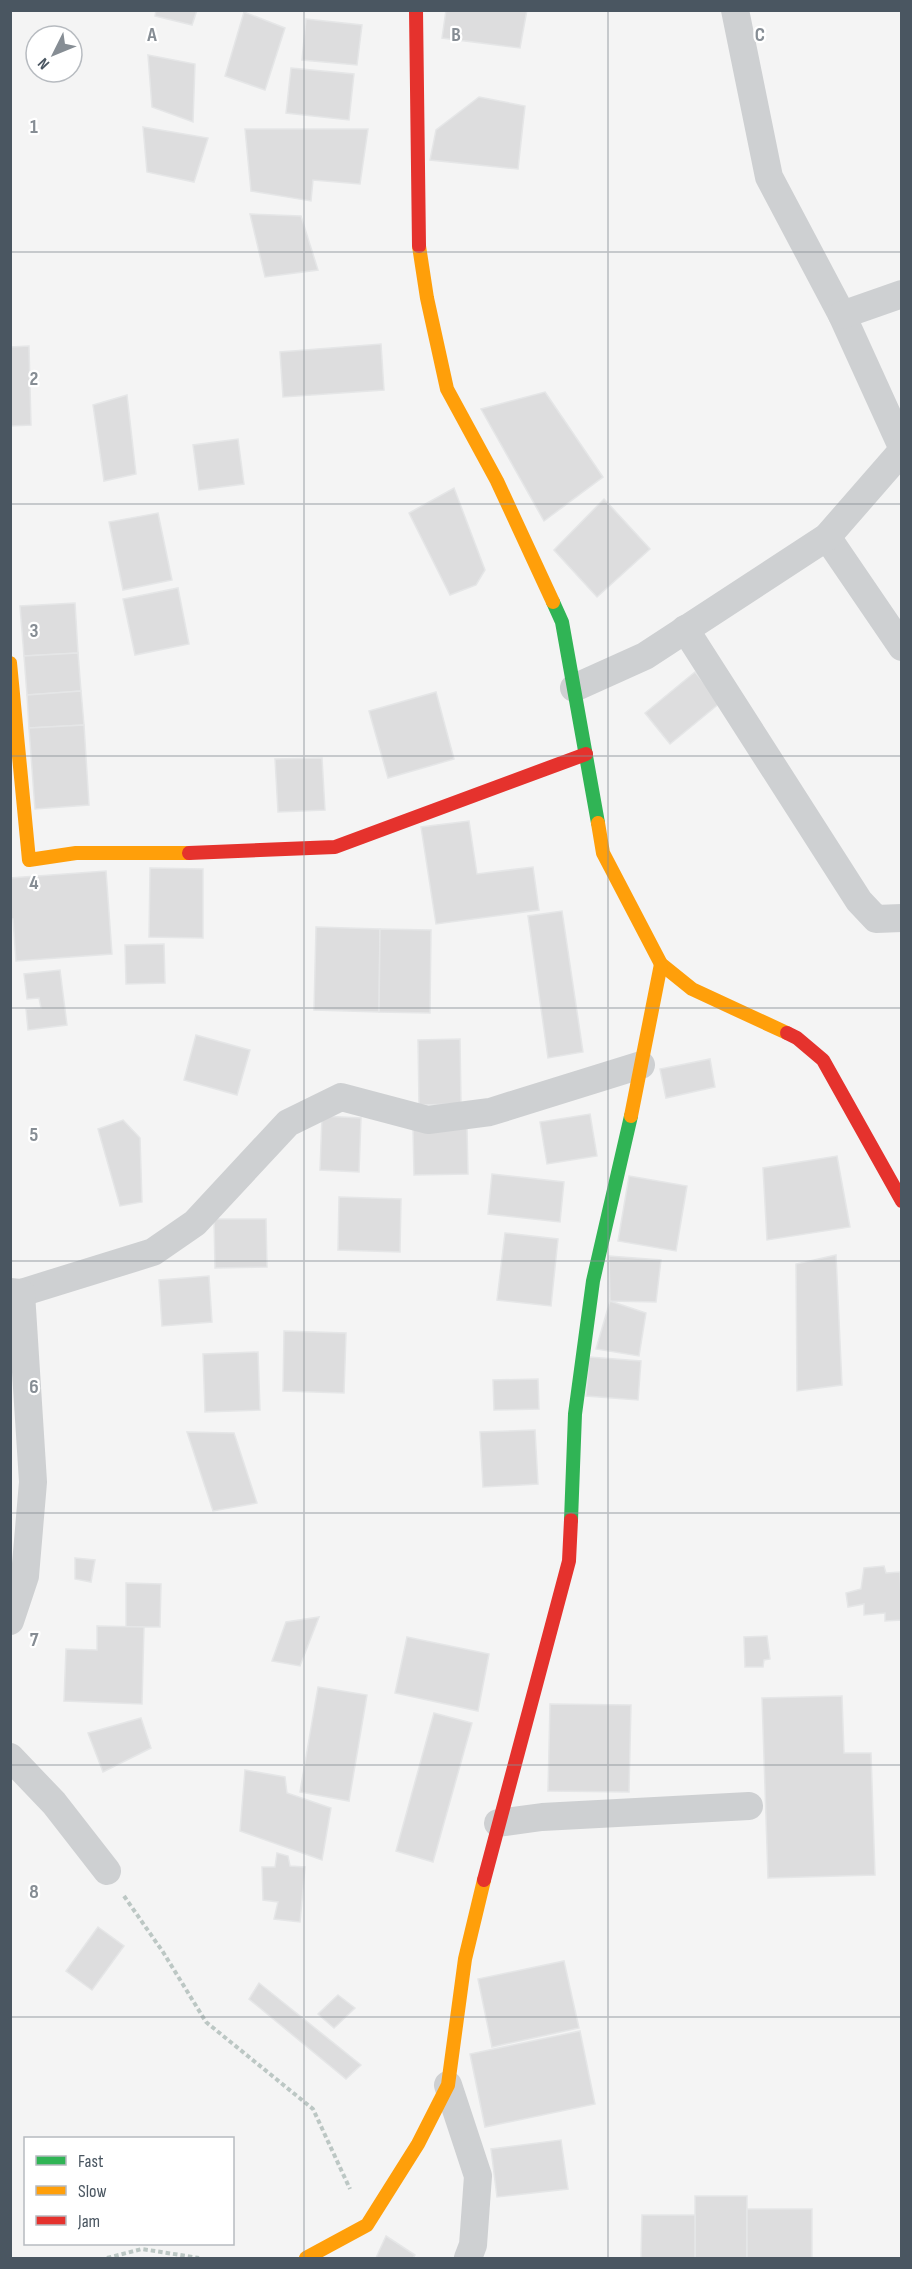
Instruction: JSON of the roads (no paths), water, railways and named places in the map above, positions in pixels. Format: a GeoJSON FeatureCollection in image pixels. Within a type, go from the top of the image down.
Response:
{"type":"FeatureCollection","features":[{"type":"Feature","properties":{"kind":"street"},"geometry":{"type":"LineString","coordinates":[[416,10],[417,232],[427,298],[447,390],[497,481],[562,622],[603,853],[661,964],[692,989],[797,1038],[823,1060],[902,1201]]}},
{"type":"Feature","properties":{"kind":"street"},"geometry":{"type":"LineString","coordinates":[[574,688],[645,656],[827,537],[902,449],[842,315],[769,177],[735,10]]}},
{"type":"Feature","properties":{"kind":"street"},"geometry":{"type":"LineString","coordinates":[[842,315],[902,294]]}},
{"type":"Feature","properties":{"kind":"street"},"geometry":{"type":"LineString","coordinates":[[827,537],[902,647]]}},
{"type":"Feature","properties":{"kind":"street"},"geometry":{"type":"LineString","coordinates":[[685,629],[859,901],[876,919],[902,918]]}},
{"type":"Feature","properties":{"kind":"street"},"geometry":{"type":"LineString","coordinates":[[10,663],[29,860],[76,853],[154,855],[335,847],[586,754]]}},
{"type":"Feature","properties":{"kind":"street"},"geometry":{"type":"LineString","coordinates":[[306,2259],[367,2225],[418,2144],[448,2085],[465,1959],[498,1822],[569,1561],[575,1414],[593,1281],[642,1065],[661,964]]}},
{"type":"Feature","properties":{"kind":"street"},"geometry":{"type":"LineString","coordinates":[[10,1621],[25,1576],[33,1482],[16,1293],[153,1252],[195,1223],[288,1123],[341,1097],[428,1120],[490,1112],[642,1065]]}},
{"type":"Feature","properties":{"kind":"street"},"geometry":{"type":"LineString","coordinates":[[10,1757],[54,1803],[106,1871]]}},
{"type":"Feature","properties":{"kind":"street"},"geometry":{"type":"LineString","coordinates":[[498,1822],[542,1817],[749,1806]]}},
{"type":"Feature","properties":{"kind":"street"},"geometry":{"type":"LineString","coordinates":[[448,2085],[478,2176],[473,2245],[468,2259]]}}]}
